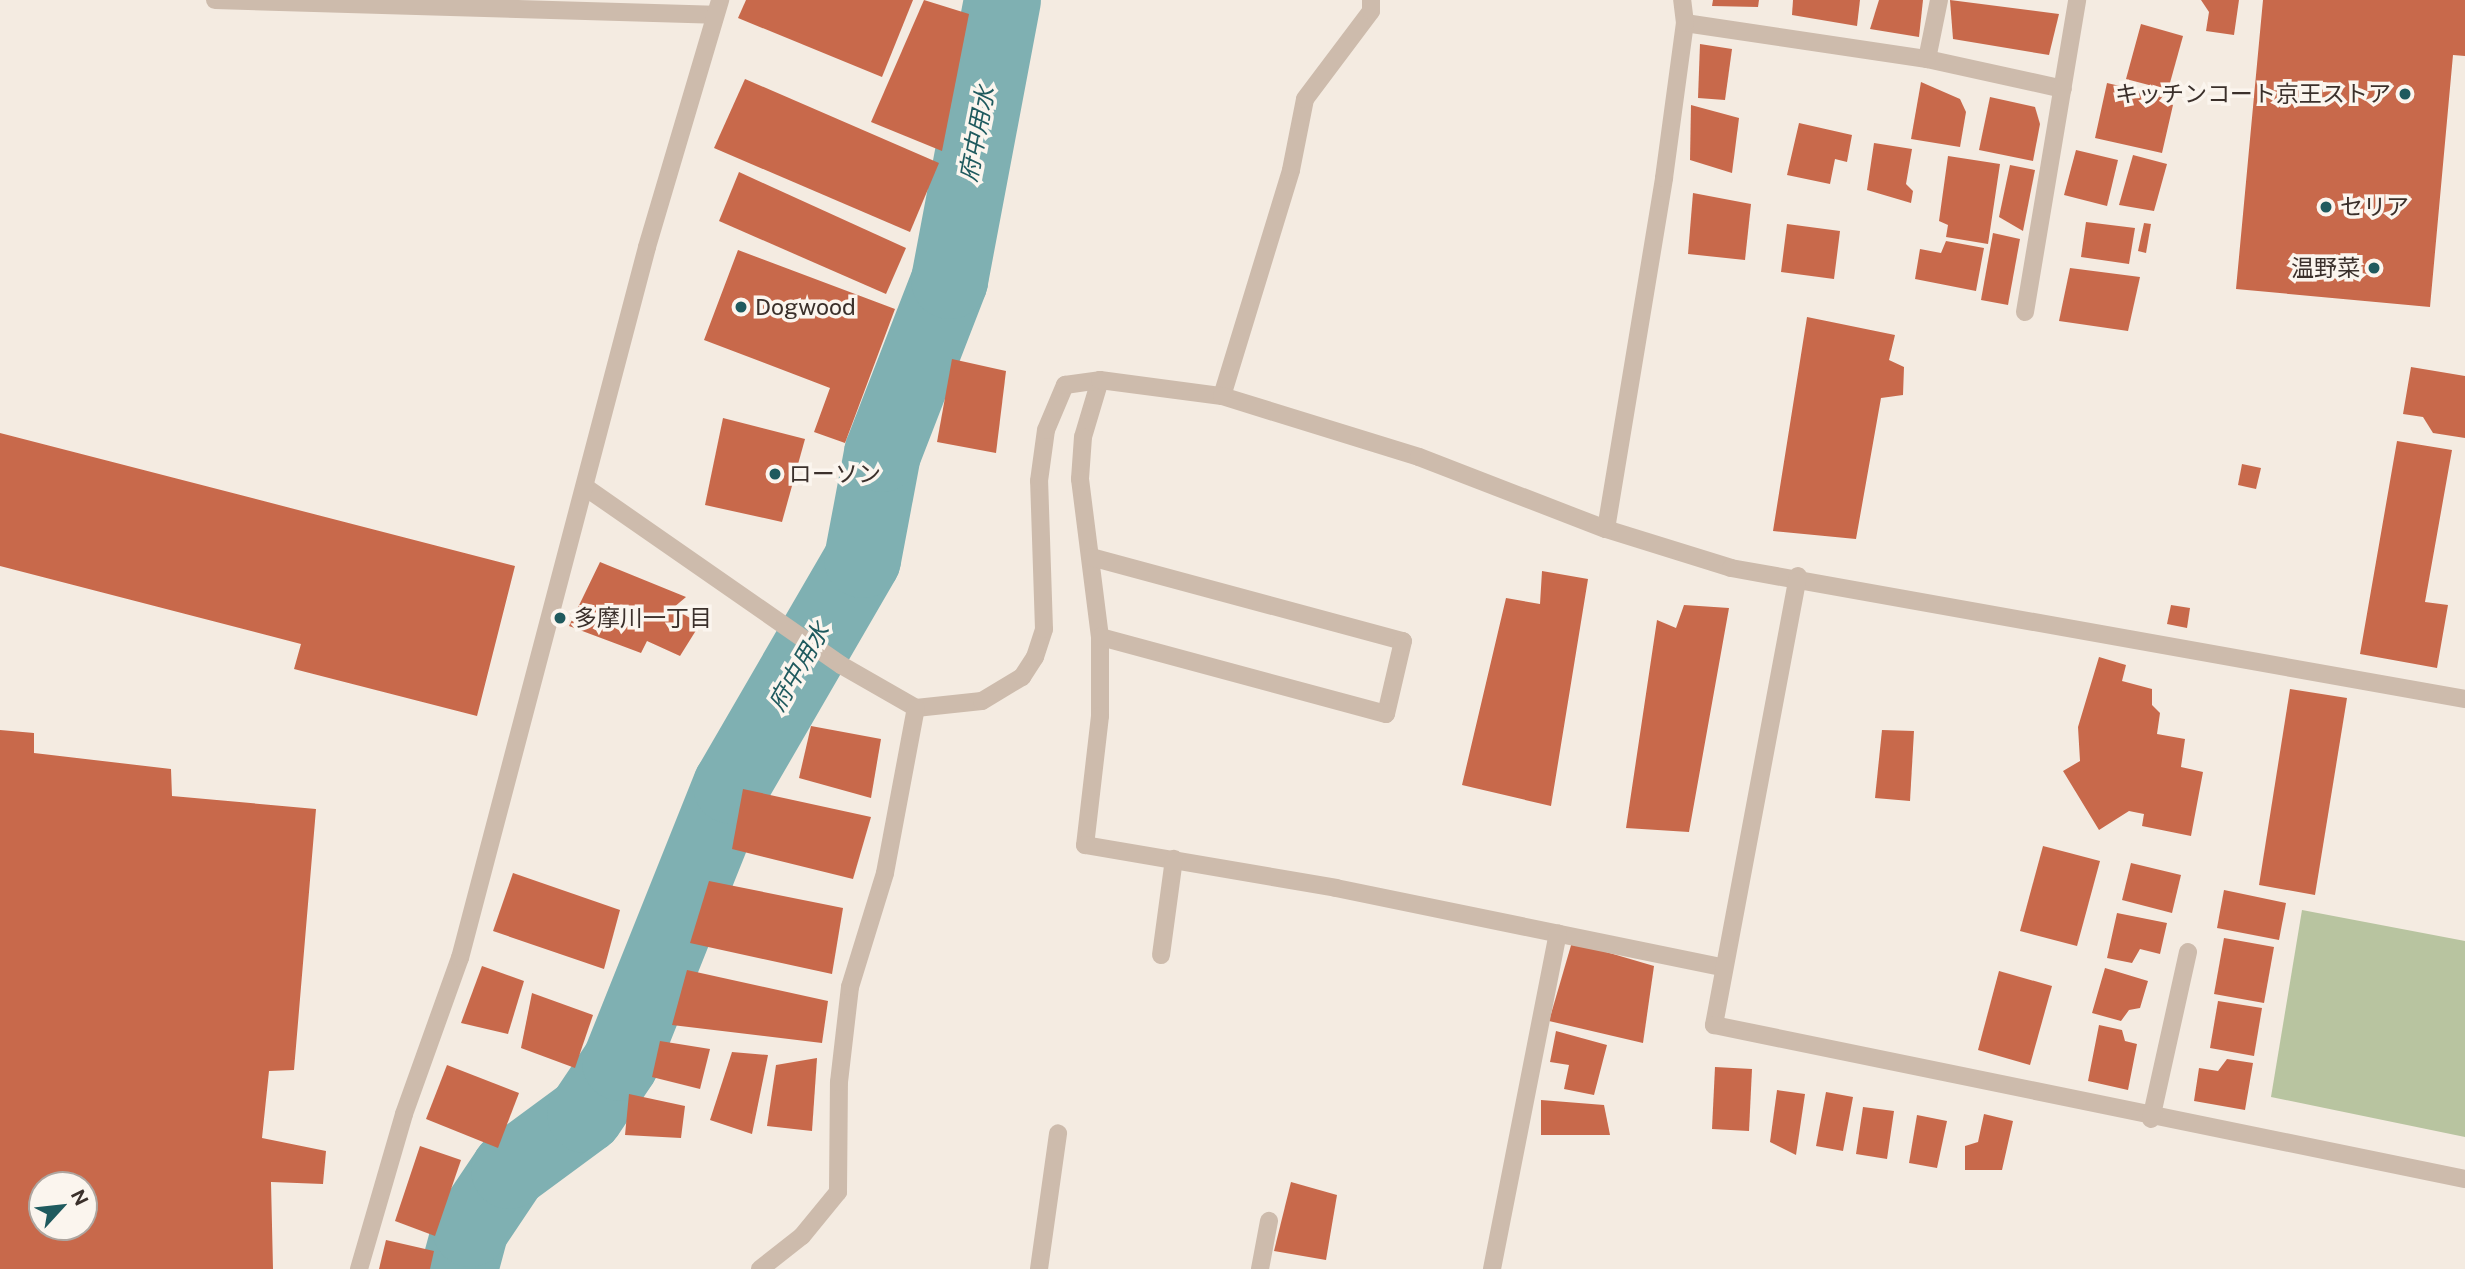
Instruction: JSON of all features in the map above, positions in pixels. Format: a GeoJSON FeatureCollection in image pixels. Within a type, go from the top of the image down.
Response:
{"type":"FeatureCollection","features":[{"type":"Feature","properties":{"kind":"street"},"geometry":{"type":"LineString","coordinates":[[215,0],[717,8],[585,487],[460,958],[404,1114],[359,1269]]}},
{"type":"Feature","properties":{"kind":"street"},"geometry":{"type":"LineString","coordinates":[[1222,397],[1291,170],[1305,99],[1371,10],[1371,0]]}},
{"type":"Feature","properties":{"kind":"street"},"geometry":{"type":"LineString","coordinates":[[1606,529],[1685,23],[1682,0]]}},
{"type":"Feature","properties":{"kind":"street"},"geometry":{"type":"LineString","coordinates":[[1927,60],[1939,0]]}},
{"type":"Feature","properties":{"kind":"street"},"geometry":{"type":"LineString","coordinates":[[2025,312],[2077,0]]}},
{"type":"Feature","properties":{"kind":"street"},"geometry":{"type":"LineString","coordinates":[[1685,23],[1927,60],[2063,89]]}},
{"type":"Feature","properties":{"kind":"street"},"geometry":{"type":"LineString","coordinates":[[1100,380],[1083,437],[1080,479],[1100,636],[1100,716],[1085,845],[1174,859],[1721,967]]}},
{"type":"Feature","properties":{"kind":"street"},"geometry":{"type":"LineString","coordinates":[[585,487],[841,665],[916,708],[982,701],[1022,677],[1035,657],[1044,629],[1039,481],[1046,430],[1065,385],[1100,380],[1222,397],[1419,457],[1606,529],[1731,568],[1798,576],[2465,699]]}},
{"type":"Feature","properties":{"kind":"street"},"geometry":{"type":"LineString","coordinates":[[1091,557],[1403,641],[1386,714],[1100,636]]}},
{"type":"Feature","properties":{"kind":"street"},"geometry":{"type":"LineString","coordinates":[[1798,576],[1721,967],[1714,1026],[2151,1119],[2465,1179]]}},
{"type":"Feature","properties":{"kind":"street"},"geometry":{"type":"LineString","coordinates":[[760,1269],[802,1236],[838,1192],[839,1082],[850,987],[885,873],[916,708]]}},
{"type":"Feature","properties":{"kind":"street"},"geometry":{"type":"LineString","coordinates":[[1161,955],[1174,859]]}},
{"type":"Feature","properties":{"kind":"street"},"geometry":{"type":"LineString","coordinates":[[1492,1269],[1558,933]]}},
{"type":"Feature","properties":{"kind":"street"},"geometry":{"type":"LineString","coordinates":[[2151,1119],[2188,951]]}},
{"type":"Feature","properties":{"kind":"street"},"geometry":{"type":"LineString","coordinates":[[1039,1269],[1058,1133]]}},
{"type":"Feature","properties":{"kind":"street"},"geometry":{"type":"LineString","coordinates":[[1260,1269],[1269,1221]]}},
{"type":"Feature","properties":{"kind":"green space"},"geometry":{"type":"Polygon","coordinates":[[[2302,910],[2465,941],[2465,1137],[2271,1097],[2302,910]]]}},
{"type":"Feature","properties":{"kind":"building"},"geometry":{"type":"Polygon","coordinates":[[[746,0],[913,0],[882,77],[738,18],[746,0]]]}},
{"type":"Feature","properties":{"kind":"building"},"geometry":{"type":"Polygon","coordinates":[[[924,0],[969,14],[942,151],[871,122],[924,0]]]}},
{"type":"Feature","properties":{"kind":"building"},"geometry":{"type":"Polygon","coordinates":[[[1713,0],[1759,0],[1758,7],[1712,6],[1713,0]]]}},
{"type":"Feature","properties":{"kind":"building"},"geometry":{"type":"Polygon","coordinates":[[[1793,0],[1860,0],[1857,26],[1792,15],[1793,0]]]}},
{"type":"Feature","properties":{"kind":"building"},"geometry":{"type":"Polygon","coordinates":[[[1879,0],[1923,0],[1919,37],[1870,29],[1879,0]]]}},
{"type":"Feature","properties":{"kind":"building"},"geometry":{"type":"Polygon","coordinates":[[[1950,0],[2059,14],[2049,55],[1953,39],[1950,0]]]}},
{"type":"Feature","properties":{"kind":"building"},"geometry":{"type":"Polygon","coordinates":[[[2201,0],[2239,0],[2234,35],[2206,31],[2209,12],[2201,0]]]}},
{"type":"Feature","properties":{"kind":"building"},"geometry":{"type":"Polygon","coordinates":[[[2263,0],[2465,0],[2465,56],[2453,55],[2430,307],[2236,289],[2263,0]]]}},
{"type":"Feature","properties":{"kind":"building"},"geometry":{"type":"Polygon","coordinates":[[[2141,24],[2183,36],[2168,90],[2126,79],[2141,24]]]}},
{"type":"Feature","properties":{"kind":"building"},"geometry":{"type":"Polygon","coordinates":[[[1700,44],[1732,49],[1725,100],[1698,98],[1700,44]]]}},
{"type":"Feature","properties":{"kind":"building"},"geometry":{"type":"Polygon","coordinates":[[[745,79],[939,163],[910,232],[714,148],[745,79]]]}},
{"type":"Feature","properties":{"kind":"building"},"geometry":{"type":"Polygon","coordinates":[[[1921,82],[1960,99],[1966,112],[1960,147],[1911,139],[1921,82]]]}},
{"type":"Feature","properties":{"kind":"building"},"geometry":{"type":"Polygon","coordinates":[[[2107,83],[2163,96],[2159,101],[2173,105],[2162,153],[2095,138],[2107,83]]]}},
{"type":"Feature","properties":{"kind":"building"},"geometry":{"type":"Polygon","coordinates":[[[1990,97],[2035,107],[2040,124],[2033,161],[1979,150],[1990,97]]]}},
{"type":"Feature","properties":{"kind":"building"},"geometry":{"type":"Polygon","coordinates":[[[1691,105],[1739,118],[1732,173],[1690,160],[1691,105]]]}},
{"type":"Feature","properties":{"kind":"building"},"geometry":{"type":"Polygon","coordinates":[[[1799,123],[1852,135],[1847,162],[1835,159],[1830,184],[1787,175],[1799,123]]]}},
{"type":"Feature","properties":{"kind":"building"},"geometry":{"type":"Polygon","coordinates":[[[1874,143],[1912,149],[1906,184],[1913,191],[1911,203],[1867,190],[1874,143]]]}},
{"type":"Feature","properties":{"kind":"building"},"geometry":{"type":"Polygon","coordinates":[[[2076,150],[2118,160],[2107,206],[2064,195],[2076,150]]]}},
{"type":"Feature","properties":{"kind":"building"},"geometry":{"type":"Polygon","coordinates":[[[2133,155],[2167,164],[2154,211],[2119,205],[2133,155]]]}},
{"type":"Feature","properties":{"kind":"building"},"geometry":{"type":"Polygon","coordinates":[[[1948,156],[2000,164],[1988,244],[1946,237],[1948,225],[1939,221],[1948,156]]]}},
{"type":"Feature","properties":{"kind":"building"},"geometry":{"type":"Polygon","coordinates":[[[2010,165],[2035,170],[2023,231],[1999,217],[2010,165]]]}},
{"type":"Feature","properties":{"kind":"building"},"geometry":{"type":"Polygon","coordinates":[[[739,172],[906,248],[886,294],[719,221],[739,172]]]}},
{"type":"Feature","properties":{"kind":"building"},"geometry":{"type":"Polygon","coordinates":[[[1693,193],[1751,204],[1745,260],[1688,254],[1693,193]]]}},
{"type":"Feature","properties":{"kind":"building"},"geometry":{"type":"Polygon","coordinates":[[[2086,222],[2135,228],[2129,264],[2081,257],[2086,222]]]}},
{"type":"Feature","properties":{"kind":"building"},"geometry":{"type":"Polygon","coordinates":[[[2144,223],[2151,224],[2146,253],[2138,251],[2144,223]]]}},
{"type":"Feature","properties":{"kind":"building"},"geometry":{"type":"Polygon","coordinates":[[[1787,224],[1840,231],[1834,279],[1781,272],[1787,224]]]}},
{"type":"Feature","properties":{"kind":"building"},"geometry":{"type":"Polygon","coordinates":[[[1993,233],[2020,239],[2008,305],[1981,300],[1993,233]]]}},
{"type":"Feature","properties":{"kind":"building"},"geometry":{"type":"Polygon","coordinates":[[[1946,241],[1984,248],[1976,291],[1915,279],[1920,249],[1941,253],[1946,241]]]}},
{"type":"Feature","properties":{"kind":"building"},"geometry":{"type":"Polygon","coordinates":[[[738,250],[895,309],[845,443],[814,432],[830,388],[704,340],[738,250]]]}},
{"type":"Feature","properties":{"kind":"building"},"geometry":{"type":"Polygon","coordinates":[[[2070,268],[2140,277],[2128,331],[2059,321],[2070,268]]]}},
{"type":"Feature","properties":{"kind":"building"},"geometry":{"type":"Polygon","coordinates":[[[1807,317],[1895,335],[1889,360],[1904,367],[1903,395],[1881,398],[1856,539],[1773,531],[1807,317]]]}},
{"type":"Feature","properties":{"kind":"building"},"geometry":{"type":"Polygon","coordinates":[[[952,359],[1006,371],[996,453],[937,442],[952,359]]]}},
{"type":"Feature","properties":{"kind":"building"},"geometry":{"type":"Polygon","coordinates":[[[2411,367],[2465,376],[2465,438],[2433,433],[2423,417],[2403,414],[2411,367]]]}},
{"type":"Feature","properties":{"kind":"building"},"geometry":{"type":"Polygon","coordinates":[[[723,418],[805,439],[782,522],[705,505],[723,418]]]}},
{"type":"Feature","properties":{"kind":"building"},"geometry":{"type":"Polygon","coordinates":[[[0,433],[515,566],[477,716],[294,669],[301,644],[0,566],[0,433]]]}},
{"type":"Feature","properties":{"kind":"building"},"geometry":{"type":"Polygon","coordinates":[[[2397,441],[2452,450],[2425,602],[2448,605],[2437,668],[2360,654],[2397,441]]]}},
{"type":"Feature","properties":{"kind":"building"},"geometry":{"type":"Polygon","coordinates":[[[2242,464],[2261,468],[2256,489],[2238,485],[2242,464]]]}},
{"type":"Feature","properties":{"kind":"building"},"geometry":{"type":"Polygon","coordinates":[[[600,562],[686,597],[673,608],[700,624],[680,656],[647,641],[641,653],[569,626],[600,562]]]}},
{"type":"Feature","properties":{"kind":"building"},"geometry":{"type":"Polygon","coordinates":[[[1542,571],[1588,579],[1551,806],[1462,785],[1506,598],[1540,604],[1542,571]]]}},
{"type":"Feature","properties":{"kind":"building"},"geometry":{"type":"Polygon","coordinates":[[[1684,605],[1729,608],[1689,832],[1626,828],[1657,620],[1676,628],[1684,605]]]}},
{"type":"Feature","properties":{"kind":"building"},"geometry":{"type":"Polygon","coordinates":[[[2171,605],[2190,608],[2187,628],[2167,624],[2171,605]]]}},
{"type":"Feature","properties":{"kind":"building"},"geometry":{"type":"Polygon","coordinates":[[[2099,657],[2126,665],[2122,681],[2152,689],[2152,705],[2160,713],[2157,734],[2185,739],[2181,767],[2203,772],[2191,836],[2142,826],[2144,814],[2129,811],[2099,830],[2063,771],[2080,761],[2078,727],[2099,657]]]}},
{"type":"Feature","properties":{"kind":"building"},"geometry":{"type":"Polygon","coordinates":[[[2290,689],[2347,698],[2315,895],[2259,885],[2290,689]]]}},
{"type":"Feature","properties":{"kind":"building"},"geometry":{"type":"Polygon","coordinates":[[[811,726],[881,739],[871,798],[799,778],[811,726]]]}},
{"type":"Feature","properties":{"kind":"building"},"geometry":{"type":"Polygon","coordinates":[[[0,730],[34,733],[34,753],[171,769],[172,796],[316,809],[294,1070],[269,1071],[262,1138],[326,1151],[323,1184],[271,1182],[273,1269],[0,1269],[0,730]]]}},
{"type":"Feature","properties":{"kind":"building"},"geometry":{"type":"Polygon","coordinates":[[[1882,730],[1914,731],[1910,801],[1875,798],[1882,730]]]}},
{"type":"Feature","properties":{"kind":"building"},"geometry":{"type":"Polygon","coordinates":[[[743,789],[871,817],[853,879],[732,849],[743,789]]]}},
{"type":"Feature","properties":{"kind":"building"},"geometry":{"type":"Polygon","coordinates":[[[2043,846],[2100,861],[2077,946],[2020,931],[2043,846]]]}},
{"type":"Feature","properties":{"kind":"building"},"geometry":{"type":"Polygon","coordinates":[[[2131,863],[2181,875],[2172,913],[2122,900],[2131,863]]]}},
{"type":"Feature","properties":{"kind":"building"},"geometry":{"type":"Polygon","coordinates":[[[513,873],[620,910],[604,969],[493,931],[513,873]]]}},
{"type":"Feature","properties":{"kind":"building"},"geometry":{"type":"Polygon","coordinates":[[[709,881],[843,908],[832,974],[690,943],[709,881]]]}},
{"type":"Feature","properties":{"kind":"building"},"geometry":{"type":"Polygon","coordinates":[[[2224,890],[2286,903],[2279,940],[2217,928],[2224,890]]]}},
{"type":"Feature","properties":{"kind":"building"},"geometry":{"type":"Polygon","coordinates":[[[2117,913],[2167,923],[2160,954],[2140,949],[2132,963],[2107,958],[2117,913]]]}},
{"type":"Feature","properties":{"kind":"building"},"geometry":{"type":"Polygon","coordinates":[[[2224,938],[2274,947],[2264,1003],[2214,994],[2224,938]]]}},
{"type":"Feature","properties":{"kind":"building"},"geometry":{"type":"Polygon","coordinates":[[[1572,942],[1654,966],[1643,1043],[1549,1021],[1572,942]]]}},
{"type":"Feature","properties":{"kind":"building"},"geometry":{"type":"Polygon","coordinates":[[[482,966],[524,981],[508,1034],[461,1023],[482,966]]]}},
{"type":"Feature","properties":{"kind":"building"},"geometry":{"type":"Polygon","coordinates":[[[2105,968],[2148,981],[2140,1008],[2129,1010],[2121,1021],[2092,1013],[2105,968]]]}},
{"type":"Feature","properties":{"kind":"building"},"geometry":{"type":"Polygon","coordinates":[[[687,970],[828,1001],[822,1043],[672,1025],[687,970]]]}},
{"type":"Feature","properties":{"kind":"building"},"geometry":{"type":"Polygon","coordinates":[[[1999,971],[2052,986],[2030,1065],[1978,1050],[1999,971]]]}},
{"type":"Feature","properties":{"kind":"building"},"geometry":{"type":"Polygon","coordinates":[[[532,993],[593,1015],[575,1068],[521,1048],[532,993]]]}},
{"type":"Feature","properties":{"kind":"building"},"geometry":{"type":"Polygon","coordinates":[[[2218,1001],[2262,1008],[2254,1056],[2210,1048],[2218,1001]]]}},
{"type":"Feature","properties":{"kind":"building"},"geometry":{"type":"Polygon","coordinates":[[[2099,1025],[2122,1030],[2125,1041],[2137,1044],[2128,1090],[2088,1081],[2099,1025]]]}},
{"type":"Feature","properties":{"kind":"building"},"geometry":{"type":"Polygon","coordinates":[[[1556,1031],[1607,1045],[1594,1095],[1564,1089],[1569,1065],[1550,1062],[1556,1031]]]}},
{"type":"Feature","properties":{"kind":"building"},"geometry":{"type":"Polygon","coordinates":[[[660,1041],[710,1049],[700,1089],[652,1077],[660,1041]]]}},
{"type":"Feature","properties":{"kind":"building"},"geometry":{"type":"Polygon","coordinates":[[[732,1052],[768,1055],[752,1134],[710,1120],[732,1052]]]}},
{"type":"Feature","properties":{"kind":"building"},"geometry":{"type":"Polygon","coordinates":[[[817,1058],[812,1131],[767,1126],[776,1065],[817,1058]]]}},
{"type":"Feature","properties":{"kind":"building"},"geometry":{"type":"Polygon","coordinates":[[[2227,1059],[2253,1063],[2245,1110],[2194,1101],[2199,1068],[2218,1071],[2227,1059]]]}},
{"type":"Feature","properties":{"kind":"building"},"geometry":{"type":"Polygon","coordinates":[[[447,1065],[519,1093],[498,1148],[426,1119],[447,1065]]]}},
{"type":"Feature","properties":{"kind":"building"},"geometry":{"type":"Polygon","coordinates":[[[1715,1067],[1752,1069],[1749,1131],[1712,1129],[1715,1067]]]}},
{"type":"Feature","properties":{"kind":"building"},"geometry":{"type":"Polygon","coordinates":[[[1777,1090],[1805,1094],[1796,1155],[1770,1142],[1777,1090]]]}},
{"type":"Feature","properties":{"kind":"building"},"geometry":{"type":"Polygon","coordinates":[[[1826,1092],[1853,1097],[1843,1151],[1816,1146],[1826,1092]]]}},
{"type":"Feature","properties":{"kind":"building"},"geometry":{"type":"Polygon","coordinates":[[[629,1094],[685,1106],[681,1138],[625,1135],[629,1094]]]}},
{"type":"Feature","properties":{"kind":"building"},"geometry":{"type":"Polygon","coordinates":[[[1541,1100],[1604,1105],[1610,1135],[1541,1135],[1541,1100]]]}},
{"type":"Feature","properties":{"kind":"building"},"geometry":{"type":"Polygon","coordinates":[[[1863,1107],[1894,1111],[1887,1159],[1856,1154],[1863,1107]]]}},
{"type":"Feature","properties":{"kind":"building"},"geometry":{"type":"Polygon","coordinates":[[[1984,1114],[2013,1121],[2002,1170],[1965,1170],[1965,1146],[1978,1142],[1984,1114]]]}},
{"type":"Feature","properties":{"kind":"building"},"geometry":{"type":"Polygon","coordinates":[[[1917,1115],[1947,1121],[1937,1168],[1909,1163],[1917,1115]]]}},
{"type":"Feature","properties":{"kind":"building"},"geometry":{"type":"Polygon","coordinates":[[[420,1146],[461,1160],[435,1236],[395,1221],[420,1146]]]}},
{"type":"Feature","properties":{"kind":"building"},"geometry":{"type":"Polygon","coordinates":[[[1291,1182],[1337,1195],[1326,1260],[1274,1251],[1291,1182]]]}},
{"type":"Feature","properties":{"kind":"building"},"geometry":{"type":"Polygon","coordinates":[[[386,1240],[434,1251],[430,1269],[379,1269],[386,1240]]]}},
{"type":"Feature","properties":{"kind":"waterway","name":"府中用水"},"geometry":{"type":"LineString","coordinates":[[459,1269],[470,1228],[509,1170],[585,1114],[620,1062],[731,785],[862,559],[882,453],[949,280],[1002,0]]}},
{"type":"Feature","properties":{"kind":"place","name":"キッチンコート京王ストア"},"geometry":{"type":"Point","coordinates":[2405,94]}},
{"type":"Feature","properties":{"kind":"place","name":"セリア"},"geometry":{"type":"Point","coordinates":[2326,207]}},
{"type":"Feature","properties":{"kind":"place","name":"温野菜"},"geometry":{"type":"Point","coordinates":[2374,268]}},
{"type":"Feature","properties":{"kind":"place","name":"Dogwood"},"geometry":{"type":"Point","coordinates":[741,307]}},
{"type":"Feature","properties":{"kind":"place","name":"ローソン"},"geometry":{"type":"Point","coordinates":[775,474]}},
{"type":"Feature","properties":{"kind":"place","name":"多摩川一丁目"},"geometry":{"type":"Point","coordinates":[560,618]}}]}
